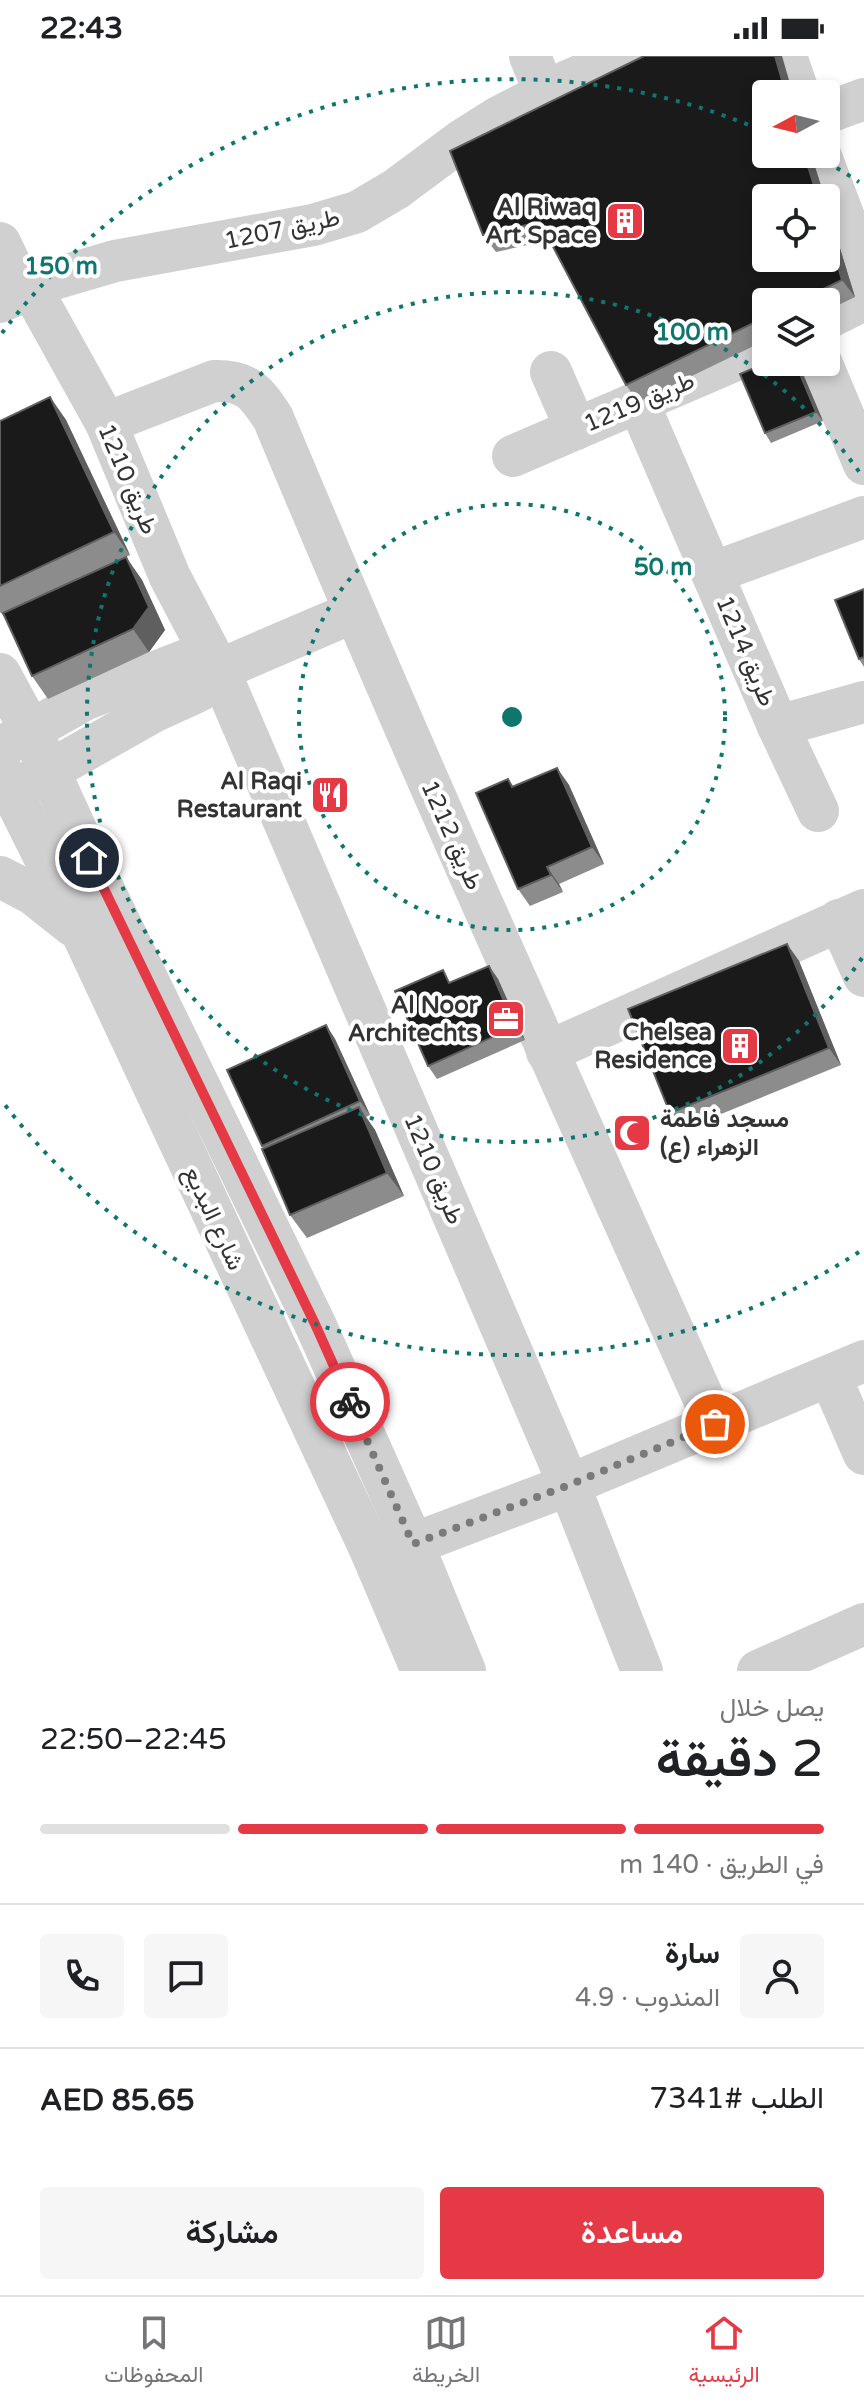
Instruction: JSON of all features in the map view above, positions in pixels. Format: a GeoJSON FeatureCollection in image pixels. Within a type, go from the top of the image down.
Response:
{"type":"FeatureCollection","features":[{"type":"Feature","properties":{"kind":"street","name":"طريق 1207"},"geometry":{"type":"LineString","coordinates":[[16,296],[57,278],[115,261],[335,220],[377,201],[462,140],[538,74],[626,56]]}},
{"type":"Feature","properties":{"kind":"street"},"geometry":{"type":"LineString","coordinates":[[786,56],[794,80]]}},
{"type":"Feature","properties":{"kind":"street"},"geometry":{"type":"LineString","coordinates":[[840,108],[864,99]]}},
{"type":"Feature","properties":{"kind":"street"},"geometry":{"type":"LineString","coordinates":[[825,168],[864,270]]}},
{"type":"Feature","properties":{"kind":"street","name":"طريق 1210"},"geometry":{"type":"LineString","coordinates":[[0,243],[16,276],[16,296],[98,409],[170,577],[219,670],[569,1485],[642,1671]]}},
{"type":"Feature","properties":{"kind":"street"},"geometry":{"type":"LineString","coordinates":[[840,268],[864,287]]}},
{"type":"Feature","properties":{"kind":"street"},"geometry":{"type":"LineString","coordinates":[[840,312],[864,300]]}},
{"type":"Feature","properties":{"kind":"street","name":"طريق 1219"},"geometry":{"type":"LineString","coordinates":[[513,456],[752,353]]}},
{"type":"Feature","properties":{"kind":"street"},"geometry":{"type":"LineString","coordinates":[[551,372],[576,429]]}},
{"type":"Feature","properties":{"kind":"street"},"geometry":{"type":"LineString","coordinates":[[827,376],[864,464]]}},
{"type":"Feature","properties":{"kind":"street","name":"طريق 1212"},"geometry":{"type":"LineString","coordinates":[[52,410],[98,409],[214,381],[233,381],[260,397],[273,418],[354,612],[547,1052],[715,1424]]}},
{"type":"Feature","properties":{"kind":"street","name":"طريق 1214"},"geometry":{"type":"LineString","coordinates":[[638,402],[818,811]]}},
{"type":"Feature","properties":{"kind":"street"},"geometry":{"type":"LineString","coordinates":[[712,573],[864,517]]}},
{"type":"Feature","properties":{"kind":"street"},"geometry":{"type":"LineString","coordinates":[[4,786],[49,770],[153,712],[199,691],[219,670],[354,612]]}},
{"type":"Feature","properties":{"kind":"street"},"geometry":{"type":"LineString","coordinates":[[15,740],[84,700],[186,660],[219,670]]}},
{"type":"Feature","properties":{"kind":"street","name":"شارع البديع"},"geometry":{"type":"LineString","coordinates":[[0,674],[15,740],[49,770],[315,1324],[413,1544],[465,1671]]}},
{"type":"Feature","properties":{"kind":"street"},"geometry":{"type":"LineString","coordinates":[[778,726],[864,702]]}},
{"type":"Feature","properties":{"kind":"street","name":"شارع البديع"},"geometry":{"type":"LineString","coordinates":[[4,786],[82,933],[364,1535],[422,1671]]}},
{"type":"Feature","properties":{"kind":"street"},"geometry":{"type":"LineString","coordinates":[[0,877],[33,894],[82,933]]}},
{"type":"Feature","properties":{"kind":"street"},"geometry":{"type":"LineString","coordinates":[[547,1052],[851,915],[864,976]]}},
{"type":"Feature","properties":{"kind":"street"},"geometry":{"type":"LineString","coordinates":[[413,1544],[569,1485],[847,1368],[864,1454]]}},
{"type":"Feature","properties":{"kind":"street"},"geometry":{"type":"LineString","coordinates":[[758,1671],[864,1624]]}},
{"type":"Feature","properties":{"kind":"building","name":"Al Riwaq Art Space"},"geometry":{"type":"Polygon","coordinates":[[[644,56],[775,56],[782,80],[752,80],[752,168],[808,168],[814,184],[752,184],[752,272],[840,272],[842,280],[826,288],[752,288],[752,324],[626,385],[540,222],[483,235],[450,151],[644,56]]]}},
{"type":"Feature","properties":{"kind":"building"},"geometry":{"type":"Polygon","coordinates":[[[752,369],[752,376],[801,376],[816,412],[765,433],[740,374],[752,369]]]}},
{"type":"Feature","properties":{"kind":"building"},"geometry":{"type":"Polygon","coordinates":[[[50,397],[114,532],[0,586],[0,421],[50,397]]]}},
{"type":"Feature","properties":{"kind":"building"},"geometry":{"type":"Polygon","coordinates":[[[126,557],[149,607],[133,629],[32,676],[3,613],[126,557]]]}},
{"type":"Feature","properties":{"kind":"building"},"geometry":{"type":"Polygon","coordinates":[[[864,589],[864,657],[859,659],[835,600],[864,589]]]}},
{"type":"Feature","properties":{"kind":"building"},"geometry":{"type":"Polygon","coordinates":[[[557,768],[592,847],[547,867],[551,875],[518,889],[476,793],[508,779],[512,787],[557,768]]]}},
{"type":"Feature","properties":{"kind":"building"},"geometry":{"type":"Polygon","coordinates":[[[335,779],[340,792],[318,801],[313,788],[335,779]]]}},
{"type":"Feature","properties":{"kind":"building","name":"Chelsea Residence"},"geometry":{"type":"Polygon","coordinates":[[[787,944],[829,1048],[670,1113],[628,1009],[787,944]]]}},
{"type":"Feature","properties":{"kind":"building"},"geometry":{"type":"Polygon","coordinates":[[[489,966],[515,1027],[428,1066],[395,991],[443,970],[449,983],[489,966]]]}},
{"type":"Feature","properties":{"kind":"building"},"geometry":{"type":"Polygon","coordinates":[[[326,1025],[360,1101],[262,1146],[227,1070],[326,1025]]]}},
{"type":"Feature","properties":{"kind":"building"},"geometry":{"type":"Polygon","coordinates":[[[359,1107],[387,1173],[290,1215],[262,1149],[359,1107]]]}},
{"type":"Feature","properties":{"kind":"way so far"},"geometry":{"type":"LineString","coordinates":[[350,1402],[413,1544],[569,1485],[715,1424]]}},
{"type":"Feature","properties":{"kind":"place","name":"Al Riwaq Art Space"},"geometry":{"type":"Point","coordinates":[625,221]}},
{"type":"Feature","properties":{"kind":"place","name":"Al Raqi Restaurant"},"geometry":{"type":"Point","coordinates":[330,795]}},
{"type":"Feature","properties":{"kind":"place","name":"Al Noor Architechts"},"geometry":{"type":"Point","coordinates":[506,1019]}},
{"type":"Feature","properties":{"kind":"place","name":"Chelsea Residence"},"geometry":{"type":"Point","coordinates":[740,1046]}},
{"type":"Feature","properties":{"kind":"place","name":"مسجد فاطمة الزهراء (ع)"},"geometry":{"type":"Point","coordinates":[632,1133]}},
{"type":"Feature","properties":{"kind":"route"},"geometry":{"type":"LineString","coordinates":[[89,858],[350,1402]]}}]}
